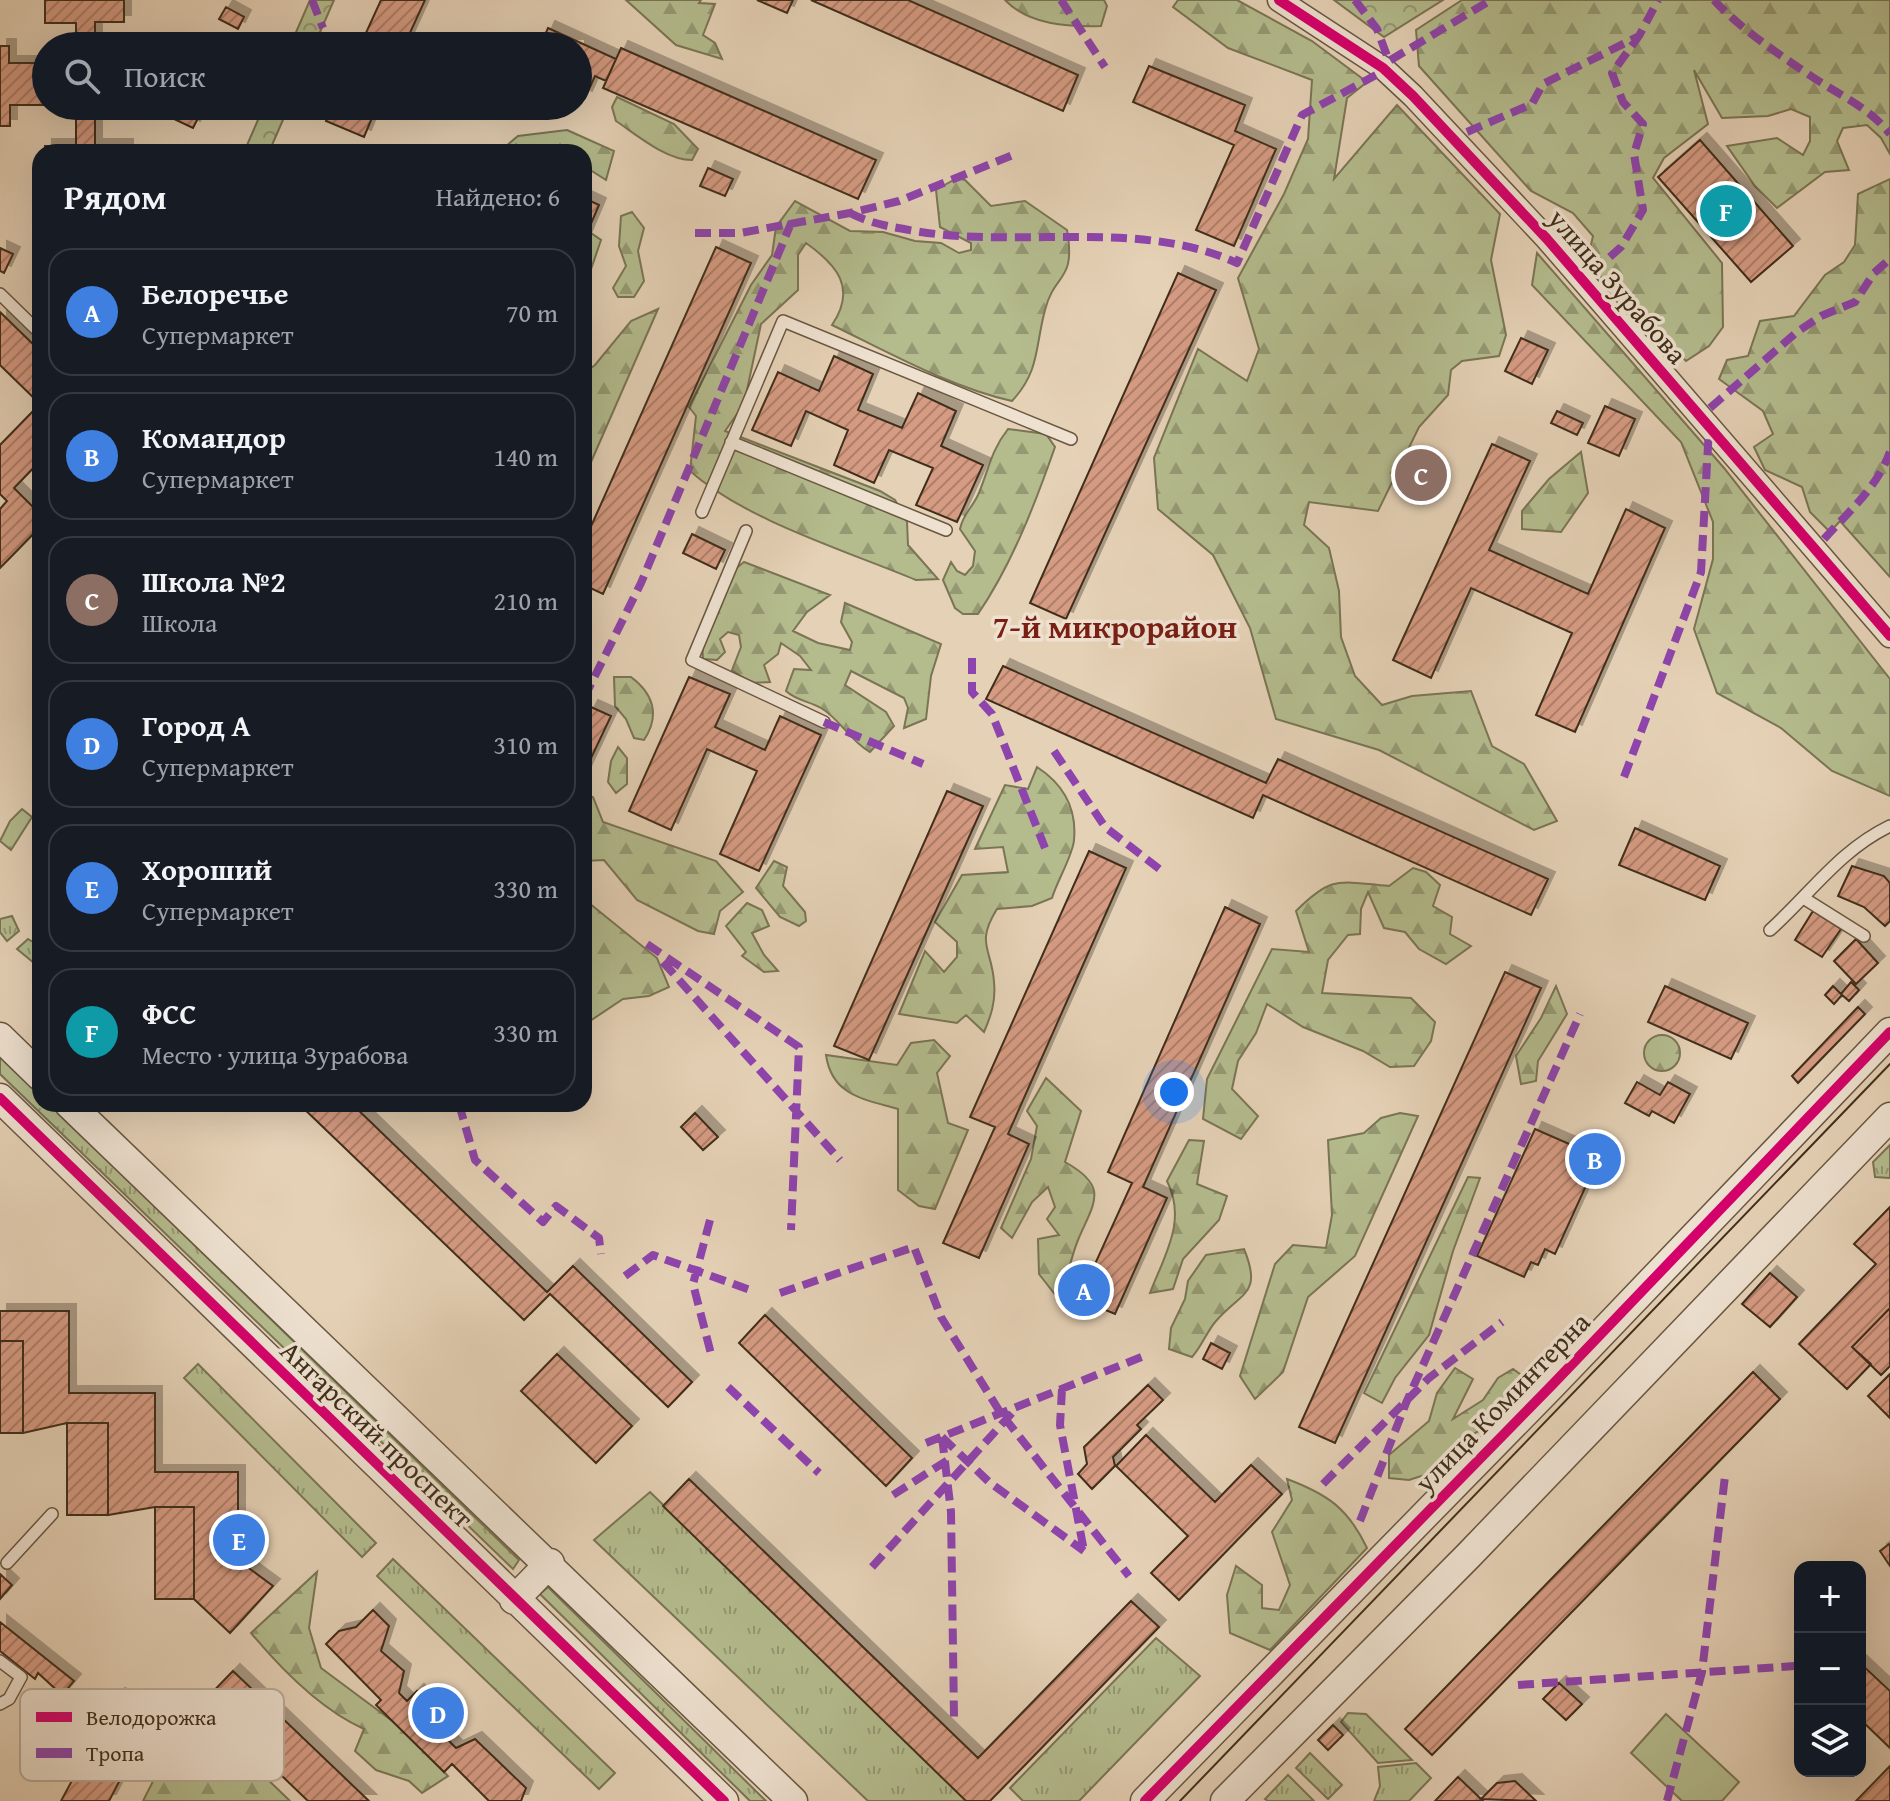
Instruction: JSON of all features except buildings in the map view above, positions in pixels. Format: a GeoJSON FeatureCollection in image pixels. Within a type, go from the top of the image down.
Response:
{"type":"FeatureCollection","features":[{"type":"Feature","properties":{"kind":"street","name":"улица Зурабова"},"geometry":{"type":"LineString","coordinates":[[1279,0],[1383,68],[1413,96],[1547,239],[1890,636]]}},
{"type":"Feature","properties":{"kind":"street","name":"улица Коминтерна"},"geometry":{"type":"LineString","coordinates":[[1145,1801],[1553,1384],[1890,1032]]}},
{"type":"Feature","properties":{"kind":"street"},"geometry":{"type":"LineString","coordinates":[[0,1037],[32,1068]]}},
{"type":"Feature","properties":{"kind":"street","name":"Ангарский проспект"},"geometry":{"type":"LineString","coordinates":[[0,1098],[724,1801]]}},
{"type":"Feature","properties":{"kind":"street","name":"Ангарский проспект"},"geometry":{"type":"LineString","coordinates":[[77,1112],[550,1563],[793,1801]]}},
{"type":"Feature","properties":{"kind":"street"},"geometry":{"type":"LineString","coordinates":[[1225,1801],[1469,1555],[1890,1117]]}},
{"type":"Feature","properties":{"kind":"street"},"geometry":{"type":"LineString","coordinates":[[514,1600],[550,1563]]}},
{"type":"Feature","properties":{"kind":"lane"},"geometry":{"type":"LineString","coordinates":[[0,294],[32,325]]}},
{"type":"Feature","properties":{"kind":"lane"},"geometry":{"type":"LineString","coordinates":[[702,512],[783,321],[1071,439]]}},
{"type":"Feature","properties":{"kind":"lane"},"geometry":{"type":"LineString","coordinates":[[731,442],[946,530]]}},
{"type":"Feature","properties":{"kind":"lane"},"geometry":{"type":"LineString","coordinates":[[746,531],[692,660],[824,722]]}},
{"type":"Feature","properties":{"kind":"lane"},"geometry":{"type":"LineString","coordinates":[[1770,930],[1805,899],[1847,851],[1890,826]]}},
{"type":"Feature","properties":{"kind":"lane"},"geometry":{"type":"LineString","coordinates":[[1805,899],[1864,936]]}},
{"type":"Feature","properties":{"kind":"lane"},"geometry":{"type":"LineString","coordinates":[[7,1563],[52,1514]]}},
{"type":"Feature","properties":{"kind":"lane"},"geometry":{"type":"LineString","coordinates":[[0,1661],[21,1677],[9,1699],[0,1704]]}},
{"type":"Feature","properties":{"kind":"green space"},"geometry":{"type":"Polygon","coordinates":[[[310,0],[334,0],[320,32],[296,32],[310,0]]]}},
{"type":"Feature","properties":{"kind":"green space"},"geometry":{"type":"Polygon","coordinates":[[[626,0],[701,0],[699,3],[715,4],[703,35],[715,43],[722,59],[676,45],[626,0]]]}},
{"type":"Feature","properties":{"kind":"green space"},"geometry":{"type":"Polygon","coordinates":[[[1005,0],[1104,0],[1107,6],[1101,26],[1075,26],[1050,23],[1025,15],[1005,0]]]}},
{"type":"Feature","properties":{"kind":"green space"},"geometry":{"type":"Polygon","coordinates":[[[1178,0],[1237,0],[1312,41],[1367,82],[1347,98],[1334,179],[1397,105],[1500,214],[1491,260],[1506,335],[1499,356],[1462,361],[1451,370],[1448,395],[1419,427],[1378,511],[1309,502],[1304,525],[1329,548],[1339,591],[1341,637],[1355,676],[1382,705],[1412,696],[1471,691],[1492,746],[1524,764],[1557,821],[1534,830],[1379,750],[1276,719],[1250,628],[1213,555],[1158,509],[1154,458],[1198,349],[1247,381],[1259,349],[1238,278],[1284,194],[1308,139],[1312,80],[1228,48],[1173,7],[1178,0]]]}},
{"type":"Feature","properties":{"kind":"green space"},"geometry":{"type":"Polygon","coordinates":[[[1334,0],[1443,0],[1384,37],[1334,0]]]}},
{"type":"Feature","properties":{"kind":"green space"},"geometry":{"type":"Polygon","coordinates":[[[1462,0],[1890,0],[1890,154],[1881,138],[1867,125],[1843,128],[1837,141],[1849,170],[1825,172],[1777,208],[1755,186],[1727,146],[1777,138],[1803,155],[1810,141],[1810,117],[1791,109],[1768,116],[1722,118],[1694,70],[1708,124],[1664,158],[1653,178],[1722,263],[1723,327],[1709,346],[1686,361],[1587,263],[1593,236],[1573,213],[1531,191],[1419,66],[1416,30],[1462,0]]]}},
{"type":"Feature","properties":{"kind":"green space"},"geometry":{"type":"Polygon","coordinates":[[[617,97],[674,124],[698,149],[692,160],[662,151],[616,121],[612,107],[617,97]]]}},
{"type":"Feature","properties":{"kind":"green space"},"geometry":{"type":"Polygon","coordinates":[[[258,120],[283,120],[272,144],[247,144],[258,120]]]}},
{"type":"Feature","properties":{"kind":"green space"},"geometry":{"type":"Polygon","coordinates":[[[567,130],[614,151],[606,180],[592,171],[592,144],[508,144],[518,136],[567,130]]]}},
{"type":"Feature","properties":{"kind":"green space"},"geometry":{"type":"Polygon","coordinates":[[[957,178],[965,180],[991,206],[1025,201],[1067,230],[1067,268],[1049,298],[1028,379],[1012,401],[943,378],[832,325],[843,300],[840,278],[827,260],[806,243],[798,255],[798,290],[761,324],[744,404],[725,431],[880,491],[895,500],[907,522],[908,545],[938,579],[916,580],[798,533],[713,489],[690,471],[696,416],[689,407],[751,285],[772,255],[776,227],[795,201],[850,231],[883,232],[915,241],[941,243],[959,253],[971,250],[971,243],[940,227],[936,190],[957,178]]]}},
{"type":"Feature","properties":{"kind":"green space"},"geometry":{"type":"Polygon","coordinates":[[[1890,179],[1890,577],[1840,521],[1830,532],[1810,512],[1802,487],[1765,470],[1754,447],[1773,434],[1763,411],[1719,379],[1727,360],[1748,356],[1760,321],[1794,316],[1825,275],[1844,262],[1855,245],[1858,194],[1890,179]]]}},
{"type":"Feature","properties":{"kind":"green space"},"geometry":{"type":"Polygon","coordinates":[[[632,212],[644,228],[638,251],[644,281],[634,297],[618,297],[613,288],[626,266],[619,246],[621,216],[632,212]]]}},
{"type":"Feature","properties":{"kind":"green space"},"geometry":{"type":"Polygon","coordinates":[[[592,234],[601,240],[592,266],[592,234]]]}},
{"type":"Feature","properties":{"kind":"green space"},"geometry":{"type":"Polygon","coordinates":[[[1537,253],[1724,468],[1890,679],[1890,796],[1832,771],[1781,728],[1717,693],[1694,629],[1713,559],[1713,522],[1681,442],[1532,285],[1537,253]]]}},
{"type":"Feature","properties":{"kind":"green space"},"geometry":{"type":"Polygon","coordinates":[[[658,309],[592,460],[592,367],[631,321],[658,309]]]}},
{"type":"Feature","properties":{"kind":"green space"},"geometry":{"type":"Polygon","coordinates":[[[1008,429],[1046,434],[1055,447],[1031,512],[1002,575],[978,614],[963,614],[955,608],[943,580],[951,562],[957,571],[965,575],[973,566],[975,551],[960,529],[978,495],[997,446],[1008,429]]]}},
{"type":"Feature","properties":{"kind":"green space"},"geometry":{"type":"Polygon","coordinates":[[[1581,452],[1588,493],[1561,532],[1522,529],[1522,511],[1549,479],[1581,452]]]}},
{"type":"Feature","properties":{"kind":"green space"},"geometry":{"type":"Polygon","coordinates":[[[744,562],[830,595],[807,612],[793,631],[818,643],[850,650],[852,642],[841,622],[845,603],[941,644],[931,676],[926,719],[904,728],[908,708],[904,698],[851,671],[845,685],[886,712],[894,726],[870,752],[828,713],[786,691],[794,669],[811,670],[800,656],[781,643],[778,654],[764,665],[770,682],[751,683],[732,670],[741,647],[739,635],[728,632],[720,639],[725,652],[717,660],[703,659],[703,629],[709,604],[722,582],[744,562]]]}},
{"type":"Feature","properties":{"kind":"green space"},"geometry":{"type":"Polygon","coordinates":[[[614,677],[631,677],[649,698],[653,714],[644,740],[634,738],[626,719],[615,706],[614,677]]]}},
{"type":"Feature","properties":{"kind":"green space"},"geometry":{"type":"Polygon","coordinates":[[[618,747],[627,758],[627,784],[616,793],[608,782],[611,761],[618,747]]]}},
{"type":"Feature","properties":{"kind":"green space"},"geometry":{"type":"Polygon","coordinates":[[[1037,767],[1054,781],[1066,798],[1073,817],[1073,846],[1052,898],[1032,906],[997,909],[990,921],[986,946],[993,971],[994,996],[984,1032],[966,1015],[957,1023],[899,1014],[925,951],[944,972],[957,957],[957,942],[935,922],[962,875],[1008,872],[1003,847],[975,849],[1005,785],[1028,789],[1037,767]]]}},
{"type":"Feature","properties":{"kind":"green space"},"geometry":{"type":"Polygon","coordinates":[[[592,797],[603,822],[716,861],[743,892],[720,911],[714,934],[698,931],[637,900],[604,860],[592,861],[592,797]]]}},
{"type":"Feature","properties":{"kind":"green space"},"geometry":{"type":"Polygon","coordinates":[[[22,809],[32,817],[11,850],[0,841],[10,821],[22,809]]]}},
{"type":"Feature","properties":{"kind":"green space"},"geometry":{"type":"Polygon","coordinates":[[[774,861],[787,867],[783,886],[805,912],[806,921],[799,926],[780,917],[756,888],[774,861]]]}},
{"type":"Feature","properties":{"kind":"green space"},"geometry":{"type":"Polygon","coordinates":[[[1413,868],[1426,872],[1440,885],[1433,906],[1452,917],[1450,934],[1471,946],[1446,964],[1419,949],[1405,932],[1384,928],[1368,892],[1361,909],[1360,934],[1348,935],[1328,960],[1322,993],[1411,998],[1435,1022],[1431,1041],[1414,1066],[1390,1067],[1363,1051],[1303,1027],[1267,1004],[1256,1033],[1238,1061],[1232,1089],[1258,1116],[1241,1139],[1203,1119],[1207,1079],[1272,949],[1309,952],[1296,911],[1329,886],[1347,882],[1389,886],[1413,868]]]}},
{"type":"Feature","properties":{"kind":"green space"},"geometry":{"type":"Polygon","coordinates":[[[747,903],[762,910],[769,926],[752,933],[764,955],[778,971],[764,972],[742,956],[746,952],[726,926],[747,903]]]}},
{"type":"Feature","properties":{"kind":"green space"},"geometry":{"type":"Polygon","coordinates":[[[592,905],[657,958],[669,987],[649,996],[623,999],[592,1020],[592,905]]]}},
{"type":"Feature","properties":{"kind":"green space"},"geometry":{"type":"Polygon","coordinates":[[[12,916],[19,931],[7,941],[0,932],[0,919],[12,916]]]}},
{"type":"Feature","properties":{"kind":"green space"},"geometry":{"type":"Polygon","coordinates":[[[28,939],[32,941],[32,961],[17,949],[28,939]]]}},
{"type":"Feature","properties":{"kind":"green space"},"geometry":{"type":"Polygon","coordinates":[[[1556,986],[1567,1014],[1538,1061],[1536,1081],[1521,1084],[1516,1056],[1541,1018],[1556,986]]]}},
{"type":"Feature","properties":{"kind":"green space"},"geometry":{"type":"Polygon","coordinates":[[[1662,1035],[1675,1040],[1680,1053],[1675,1066],[1662,1071],[1649,1066],[1644,1053],[1649,1040],[1662,1035]]]}},
{"type":"Feature","properties":{"kind":"green space"},"geometry":{"type":"Polygon","coordinates":[[[934,1040],[950,1056],[937,1073],[948,1123],[968,1130],[935,1209],[919,1206],[898,1190],[898,1109],[862,1098],[842,1087],[829,1069],[826,1055],[897,1065],[911,1043],[934,1040]]]}},
{"type":"Feature","properties":{"kind":"green space"},"geometry":{"type":"Polygon","coordinates":[[[0,1056],[32,1087],[32,1105],[0,1074],[0,1056]]]}},
{"type":"Feature","properties":{"kind":"green space"},"geometry":{"type":"Polygon","coordinates":[[[1046,1078],[1081,1111],[1065,1162],[1088,1179],[1094,1196],[1060,1301],[1039,1274],[1038,1239],[1059,1235],[1047,1219],[1055,1207],[1048,1187],[1032,1202],[1012,1238],[1001,1228],[1031,1159],[1037,1126],[1027,1111],[1046,1078]]]}},
{"type":"Feature","properties":{"kind":"green space"},"geometry":{"type":"Polygon","coordinates":[[[39,1112],[57,1112],[519,1560],[513,1569],[39,1112]]]}},
{"type":"Feature","properties":{"kind":"green space"},"geometry":{"type":"Polygon","coordinates":[[[1400,1113],[1418,1116],[1355,1256],[1308,1297],[1283,1372],[1255,1399],[1240,1376],[1275,1264],[1293,1245],[1326,1248],[1332,1215],[1328,1140],[1364,1133],[1381,1118],[1400,1113]]]}},
{"type":"Feature","properties":{"kind":"green space"},"geometry":{"type":"Polygon","coordinates":[[[1189,1140],[1204,1141],[1197,1184],[1227,1196],[1219,1220],[1183,1259],[1173,1289],[1150,1293],[1174,1224],[1173,1196],[1167,1181],[1189,1140]]]}},
{"type":"Feature","properties":{"kind":"green space"},"geometry":{"type":"Polygon","coordinates":[[[1890,1145],[1890,1178],[1875,1177],[1873,1162],[1890,1145]]]}},
{"type":"Feature","properties":{"kind":"green space"},"geometry":{"type":"Polygon","coordinates":[[[1468,1177],[1480,1178],[1453,1251],[1429,1335],[1395,1378],[1382,1403],[1364,1393],[1468,1177]]]}},
{"type":"Feature","properties":{"kind":"green space"},"geometry":{"type":"Polygon","coordinates":[[[1244,1249],[1251,1276],[1246,1291],[1216,1321],[1192,1357],[1169,1349],[1171,1328],[1185,1299],[1188,1281],[1206,1255],[1244,1249]]]}},
{"type":"Feature","properties":{"kind":"green space"},"geometry":{"type":"Polygon","coordinates":[[[198,1364],[376,1543],[362,1557],[184,1378],[198,1364]]]}},
{"type":"Feature","properties":{"kind":"green space"},"geometry":{"type":"Polygon","coordinates":[[[1455,1368],[1473,1379],[1453,1419],[1483,1400],[1498,1378],[1513,1369],[1524,1377],[1491,1425],[1461,1440],[1437,1471],[1409,1480],[1389,1478],[1389,1455],[1429,1421],[1437,1393],[1455,1368]]]}},
{"type":"Feature","properties":{"kind":"green space"},"geometry":{"type":"Polygon","coordinates":[[[1287,1479],[1314,1490],[1335,1504],[1352,1522],[1367,1548],[1270,1650],[1230,1633],[1227,1595],[1236,1566],[1262,1585],[1262,1608],[1279,1610],[1290,1585],[1272,1532],[1292,1500],[1287,1479]]]}},
{"type":"Feature","properties":{"kind":"green space"},"geometry":{"type":"Polygon","coordinates":[[[650,1492],[967,1801],[868,1801],[594,1540],[650,1492]]]}},
{"type":"Feature","properties":{"kind":"green space"},"geometry":{"type":"Polygon","coordinates":[[[393,1559],[615,1773],[599,1789],[377,1576],[393,1559]]]}},
{"type":"Feature","properties":{"kind":"green space"},"geometry":{"type":"Polygon","coordinates":[[[317,1572],[309,1628],[321,1668],[403,1729],[448,1776],[422,1793],[409,1781],[376,1770],[355,1751],[364,1729],[332,1711],[303,1687],[251,1633],[317,1572]]]}},
{"type":"Feature","properties":{"kind":"green space"},"geometry":{"type":"Polygon","coordinates":[[[548,1587],[766,1801],[750,1801],[540,1594],[548,1587]]]}},
{"type":"Feature","properties":{"kind":"green space"},"geometry":{"type":"Polygon","coordinates":[[[1156,1638],[1200,1676],[1079,1801],[1023,1801],[1010,1788],[1156,1638]]]}},
{"type":"Feature","properties":{"kind":"green space"},"geometry":{"type":"Polygon","coordinates":[[[1348,1713],[1366,1714],[1412,1760],[1378,1763],[1341,1722],[1348,1713]]]}},
{"type":"Feature","properties":{"kind":"green space"},"geometry":{"type":"Polygon","coordinates":[[[1666,1714],[1739,1782],[1722,1801],[1682,1801],[1631,1753],[1666,1714]]]}},
{"type":"Feature","properties":{"kind":"green space"},"geometry":{"type":"Polygon","coordinates":[[[1310,1753],[1342,1785],[1328,1799],[1296,1768],[1310,1753]]]}},
{"type":"Feature","properties":{"kind":"green space"},"geometry":{"type":"Polygon","coordinates":[[[1416,1763],[1431,1778],[1409,1801],[1374,1801],[1380,1786],[1378,1767],[1416,1763]]]}},
{"type":"Feature","properties":{"kind":"green space"},"geometry":{"type":"Polygon","coordinates":[[[1288,1775],[1314,1801],[1265,1799],[1288,1775]]]}},
{"type":"Feature","properties":{"kind":"green space"},"geometry":{"type":"Polygon","coordinates":[[[153,1781],[269,1781],[290,1801],[143,1801],[153,1781]]]}},
{"type":"Feature","properties":{"kind":"tram line"},"geometry":{"type":"LineString","coordinates":[[1180,1801],[1890,1064]]}},
{"type":"Feature","properties":{"kind":"marked path"},"geometry":{"type":"LineString","coordinates":[[312,0],[323,28]]}},
{"type":"Feature","properties":{"kind":"marked path"},"geometry":{"type":"LineString","coordinates":[[1061,0],[1105,67]]}},
{"type":"Feature","properties":{"kind":"marked path"},"geometry":{"type":"LineString","coordinates":[[1355,0],[1377,29],[1389,61],[1491,0]]}},
{"type":"Feature","properties":{"kind":"marked path"},"geometry":{"type":"LineString","coordinates":[[1467,132],[1532,104],[1543,84],[1639,36],[1658,0]]}},
{"type":"Feature","properties":{"kind":"marked path"},"geometry":{"type":"LineString","coordinates":[[1714,0],[1760,41],[1864,109],[1890,134]]}},
{"type":"Feature","properties":{"kind":"marked path"},"geometry":{"type":"LineString","coordinates":[[1592,273],[1621,247],[1643,210],[1634,154],[1643,124],[1623,102],[1612,73],[1639,36]]}},
{"type":"Feature","properties":{"kind":"marked path"},"geometry":{"type":"LineString","coordinates":[[850,213],[890,226],[955,236],[1120,238],[1160,242],[1199,249],[1237,263],[1302,115],[1376,75]]}},
{"type":"Feature","properties":{"kind":"marked path"},"geometry":{"type":"LineString","coordinates":[[695,233],[740,233],[899,201],[1013,155]]}},
{"type":"Feature","properties":{"kind":"marked path"},"geometry":{"type":"LineString","coordinates":[[592,682],[641,583],[792,221]]}},
{"type":"Feature","properties":{"kind":"marked path"},"geometry":{"type":"LineString","coordinates":[[1710,408],[1797,332],[1821,316],[1855,302],[1874,273],[1890,259]]}},
{"type":"Feature","properties":{"kind":"marked path"},"geometry":{"type":"LineString","coordinates":[[1624,777],[1701,572],[1709,428]]}},
{"type":"Feature","properties":{"kind":"marked path"},"geometry":{"type":"LineString","coordinates":[[1824,539],[1870,488],[1890,452]]}},
{"type":"Feature","properties":{"kind":"marked path"},"geometry":{"type":"LineString","coordinates":[[972,658],[972,692],[992,714],[1045,848]]}},
{"type":"Feature","properties":{"kind":"marked path"},"geometry":{"type":"LineString","coordinates":[[824,722],[923,764]]}},
{"type":"Feature","properties":{"kind":"marked path"},"geometry":{"type":"LineString","coordinates":[[1054,751],[1105,827],[1162,871]]}},
{"type":"Feature","properties":{"kind":"marked path"},"geometry":{"type":"LineString","coordinates":[[647,944],[799,1047],[791,1230]]}},
{"type":"Feature","properties":{"kind":"marked path"},"geometry":{"type":"LineString","coordinates":[[663,962],[840,1160]]}},
{"type":"Feature","properties":{"kind":"marked path"},"geometry":{"type":"LineString","coordinates":[[1360,1521],[1406,1403],[1580,1014]]}},
{"type":"Feature","properties":{"kind":"marked path"},"geometry":{"type":"LineString","coordinates":[[461,1112],[475,1160],[543,1222],[556,1206],[599,1238],[601,1254]]}},
{"type":"Feature","properties":{"kind":"marked path"},"geometry":{"type":"LineString","coordinates":[[710,1220],[693,1284],[711,1354]]}},
{"type":"Feature","properties":{"kind":"marked path"},"geometry":{"type":"LineString","coordinates":[[780,1293],[914,1247],[941,1317],[1000,1412],[1129,1576]]}},
{"type":"Feature","properties":{"kind":"marked path"},"geometry":{"type":"LineString","coordinates":[[625,1276],[653,1255],[750,1290]]}},
{"type":"Feature","properties":{"kind":"marked path"},"geometry":{"type":"LineString","coordinates":[[1323,1484],[1429,1378],[1502,1322]]}},
{"type":"Feature","properties":{"kind":"marked path"},"geometry":{"type":"LineString","coordinates":[[926,1443],[1144,1356]]}},
{"type":"Feature","properties":{"kind":"marked path"},"geometry":{"type":"LineString","coordinates":[[728,1387],[819,1473]]}},
{"type":"Feature","properties":{"kind":"marked path"},"geometry":{"type":"LineString","coordinates":[[1062,1389],[1060,1425],[1084,1551]]}},
{"type":"Feature","properties":{"kind":"marked path"},"geometry":{"type":"LineString","coordinates":[[872,1567],[1012,1413]]}},
{"type":"Feature","properties":{"kind":"marked path"},"geometry":{"type":"LineString","coordinates":[[942,1437],[951,1512],[954,1717]]}},
{"type":"Feature","properties":{"kind":"marked path"},"geometry":{"type":"LineString","coordinates":[[942,1437],[989,1482],[1084,1551]]}},
{"type":"Feature","properties":{"kind":"marked path"},"geometry":{"type":"LineString","coordinates":[[893,1495],[951,1458]]}},
{"type":"Feature","properties":{"kind":"marked path"},"geometry":{"type":"LineString","coordinates":[[1667,1801],[1702,1672],[1725,1476]]}},
{"type":"Feature","properties":{"kind":"marked path"},"geometry":{"type":"LineString","coordinates":[[1518,1685],[1794,1666]]}},
{"type":"Feature","properties":{"kind":"cycle path"},"geometry":{"type":"LineString","coordinates":[[1279,0],[1383,68],[1413,96],[1547,239],[1890,636]]}},
{"type":"Feature","properties":{"kind":"cycle path"},"geometry":{"type":"LineString","coordinates":[[1145,1801],[1553,1384],[1890,1032]]}},
{"type":"Feature","properties":{"kind":"cycle path"},"geometry":{"type":"LineString","coordinates":[[0,1098],[724,1801]]}},
{"type":"Feature","properties":{"kind":"place","name":"ФСС"},"geometry":{"type":"Point","coordinates":[1726,211]}},
{"type":"Feature","properties":{"kind":"place","name":"Школа №2"},"geometry":{"type":"Point","coordinates":[1421,475]}},
{"type":"Feature","properties":{"kind":"place","name":"Командор"},"geometry":{"type":"Point","coordinates":[1595,1159]}},
{"type":"Feature","properties":{"kind":"place","name":"Белоречье"},"geometry":{"type":"Point","coordinates":[1084,1290]}},
{"type":"Feature","properties":{"kind":"place","name":"Хороший"},"geometry":{"type":"Point","coordinates":[239,1540]}},
{"type":"Feature","properties":{"kind":"place","name":"Город А"},"geometry":{"type":"Point","coordinates":[438,1713]}},
{"type":"Feature","properties":{"kind":"district","name":"7-й микрорайон"},"geometry":{"type":"Point","coordinates":[1115,627]}}]}
